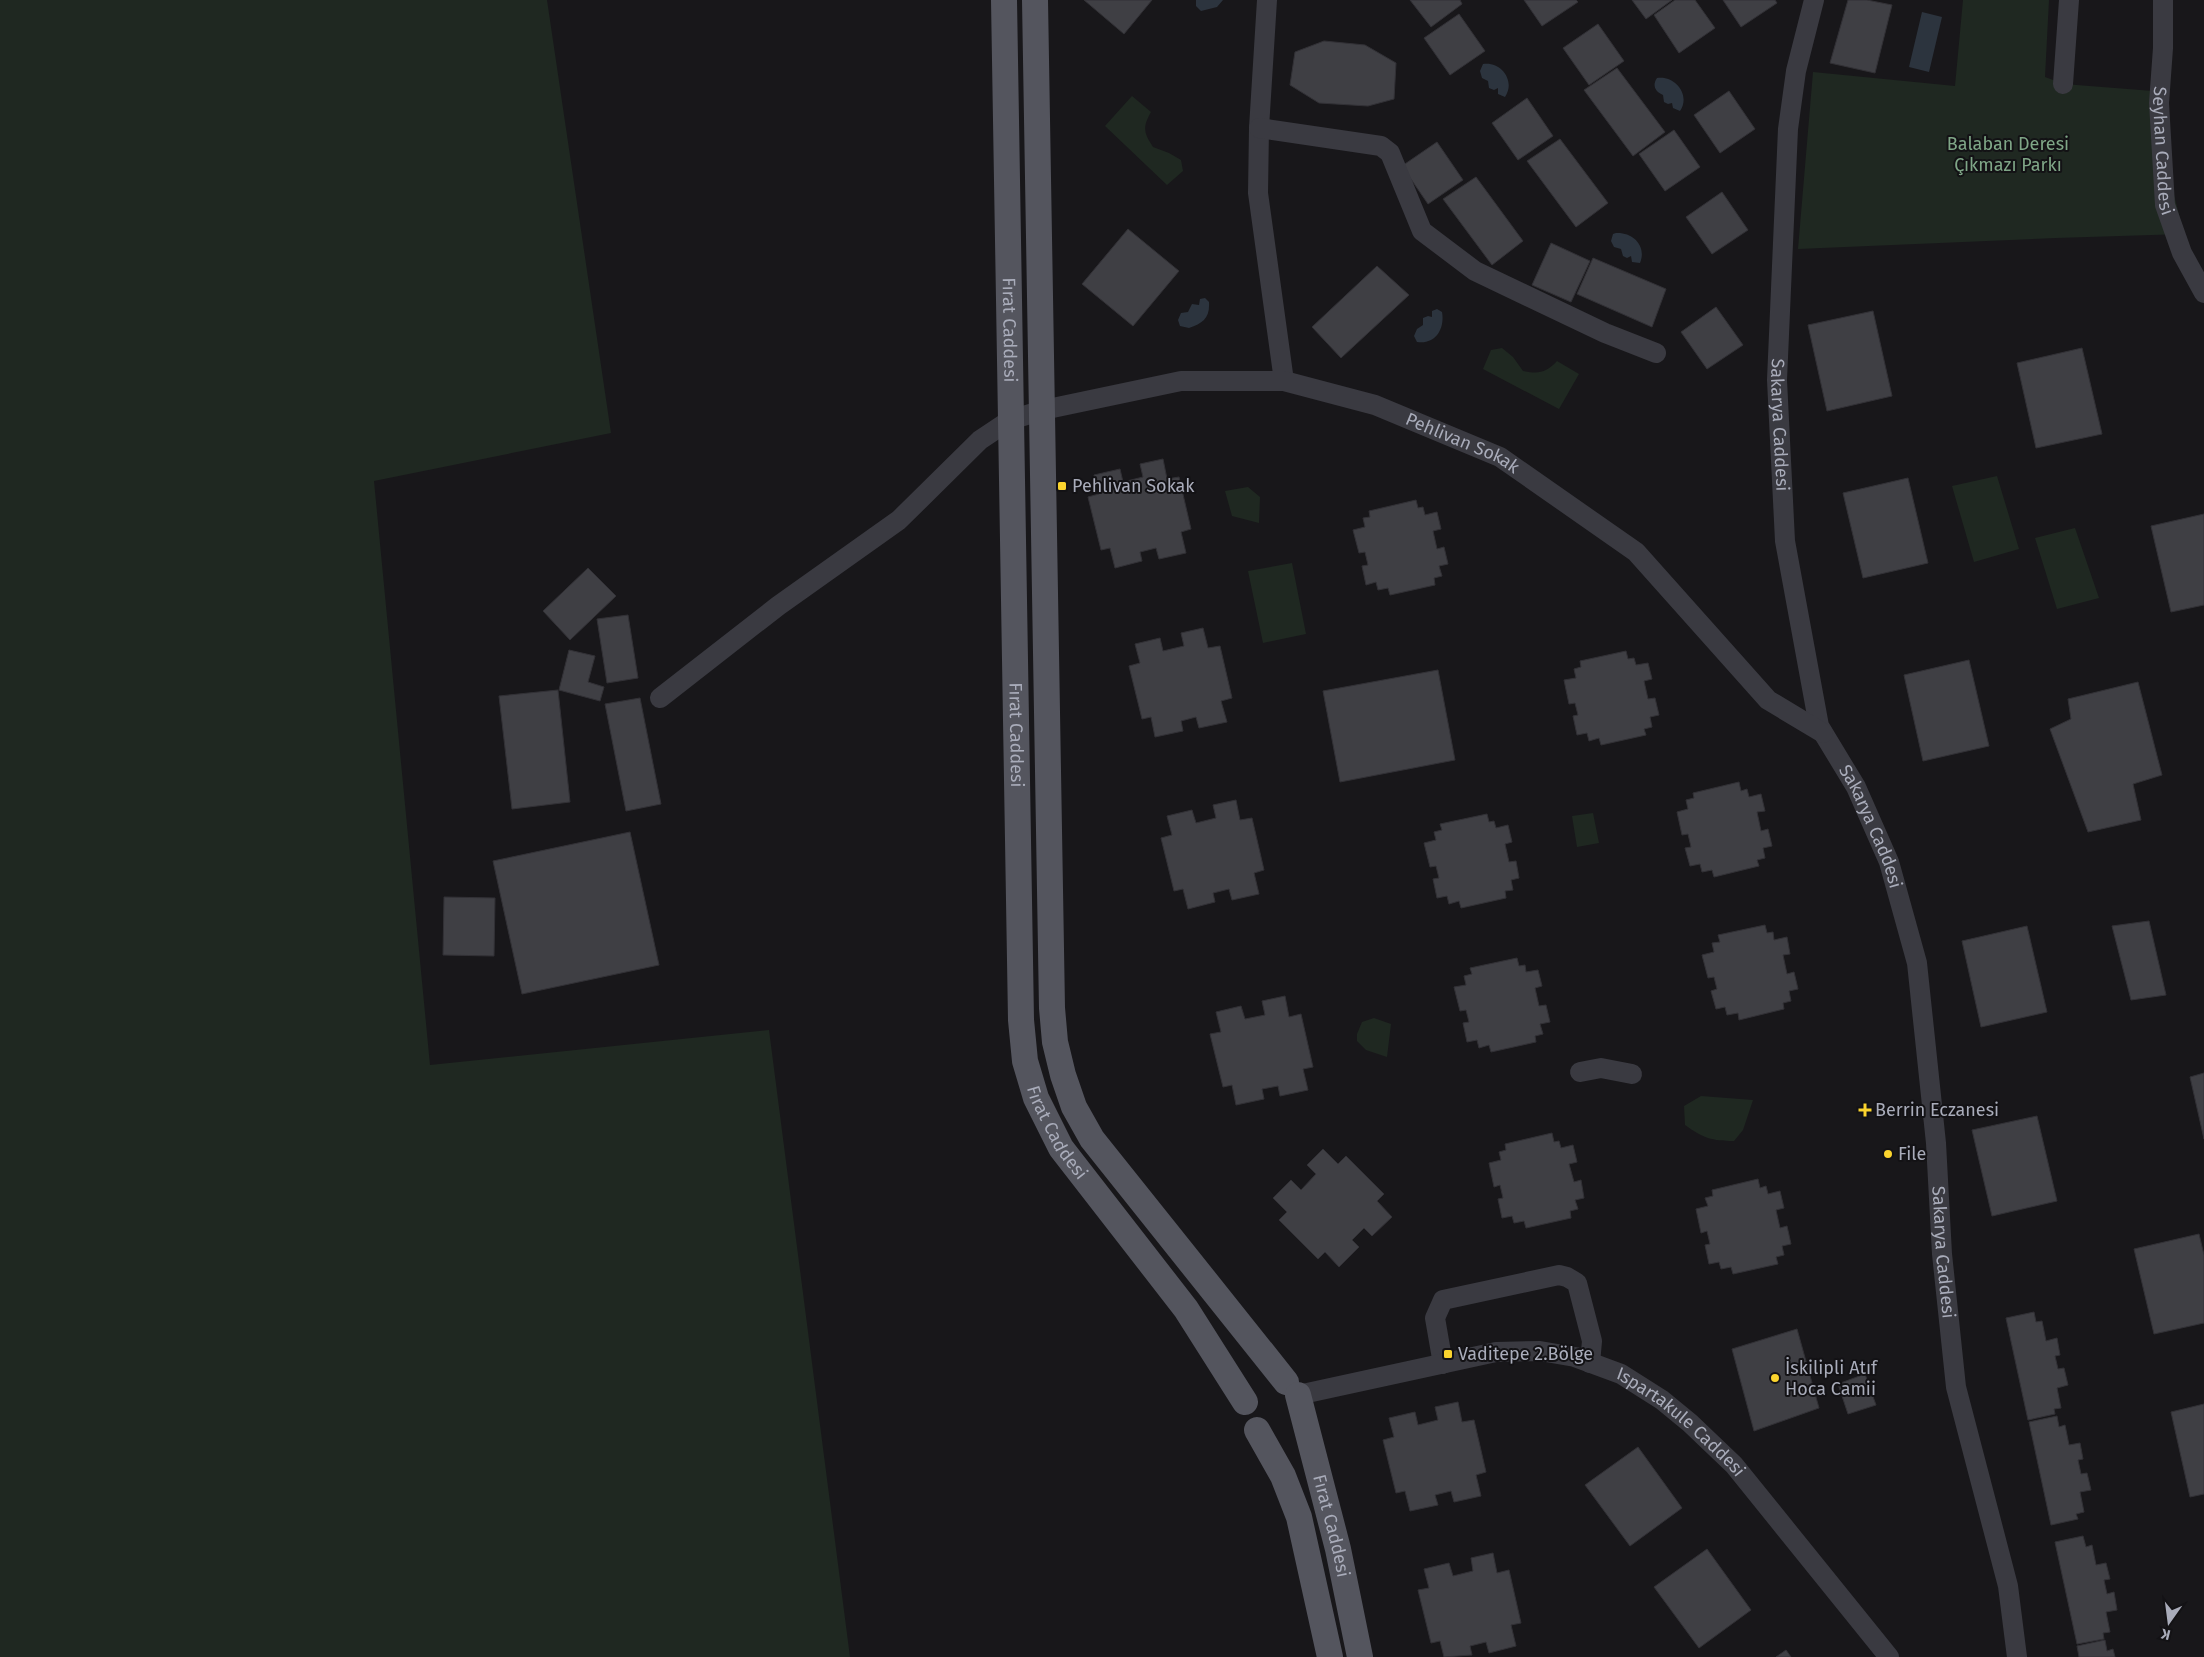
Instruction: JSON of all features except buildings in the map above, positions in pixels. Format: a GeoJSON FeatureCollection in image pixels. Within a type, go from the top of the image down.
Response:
{"type":"FeatureCollection","features":[{"type":"Feature","properties":{"kind":"main road","name":"Fırat Caddesi"},"geometry":{"type":"LineString","coordinates":[[1004,0],[1021,1010],[1025,1061],[1036,1098],[1061,1148],[1186,1309],[1245,1402]]}},
{"type":"Feature","properties":{"kind":"main road","name":"Fırat Caddesi"},"geometry":{"type":"LineString","coordinates":[[1035,0],[1052,1008],[1055,1042],[1074,1107],[1092,1139],[1292,1388],[1338,1549],[1360,1657]]}},
{"type":"Feature","properties":{"kind":"main road"},"geometry":{"type":"LineString","coordinates":[[1277,1379],[1292,1388],[1299,1412],[1291,1427],[1276,1432],[1257,1430],[1247,1416],[1245,1402],[1251,1392],[1263,1382],[1277,1379]]}},
{"type":"Feature","properties":{"kind":"main road","name":"Fırat Caddesi"},"geometry":{"type":"LineString","coordinates":[[1257,1430],[1283,1476],[1299,1517],[1330,1657]]}},
{"type":"Feature","properties":{"kind":"street"},"geometry":{"type":"LineString","coordinates":[[1267,0],[1259,128],[1258,192],[1284,381]]}},
{"type":"Feature","properties":{"kind":"street","name":"Sakarya Caddesi"},"geometry":{"type":"LineString","coordinates":[[1814,0],[1796,71],[1788,129],[1776,380],[1785,541],[1819,726],[1856,787],[1889,862],[1917,963],[1936,1143],[1942,1254],[1956,1387],[2008,1586],[2017,1657]]}},
{"type":"Feature","properties":{"kind":"street"},"geometry":{"type":"LineString","coordinates":[[2064,84],[2069,0]]}},
{"type":"Feature","properties":{"kind":"street","name":"Seyhan Caddesi"},"geometry":{"type":"LineString","coordinates":[[2163,0],[2163,48],[2159,103],[2165,205],[2182,253],[2204,293]]}},
{"type":"Feature","properties":{"kind":"street"},"geometry":{"type":"LineString","coordinates":[[1259,128],[1381,146],[1390,153],[1422,231],[1429,237],[1475,271],[1605,333],[1656,353]]}},
{"type":"Feature","properties":{"kind":"street","name":"Pehlivan Sokak"},"geometry":{"type":"LineString","coordinates":[[660,698],[778,606],[899,520],[980,440],[1010,420],[1043,410],[1181,381],[1284,381],[1375,405],[1500,457],[1636,552],[1768,700],[1823,733]]}},
{"type":"Feature","properties":{"kind":"street"},"geometry":{"type":"LineString","coordinates":[[1580,1072],[1601,1068],[1632,1074]]}},
{"type":"Feature","properties":{"kind":"street"},"geometry":{"type":"LineString","coordinates":[[1443,1364],[1434,1318],[1443,1300],[1559,1275],[1578,1283],[1592,1341],[1590,1363]]}},
{"type":"Feature","properties":{"kind":"street","name":"Ispartakule Caddesi"},"geometry":{"type":"LineString","coordinates":[[1292,1388],[1443,1364],[1496,1352],[1540,1351],[1575,1357],[1620,1374],[1662,1400],[1690,1423],[1734,1465],[1889,1657]]}},
{"type":"Feature","properties":{"kind":"green space"},"geometry":{"type":"Polygon","coordinates":[[[0,0],[547,0],[611,433],[374,481],[430,1065],[769,1030],[850,1657],[0,1657],[0,0]]]}},
{"type":"Feature","properties":{"kind":"green space","name":"Balaban Deresi Çıkmazı Parkı"},"geometry":{"type":"Polygon","coordinates":[[[1963,0],[2049,0],[2045,77],[2064,84],[2153,91],[2174,195],[2184,234],[1798,249],[1813,72],[1955,86],[1963,0]]]}},
{"type":"Feature","properties":{"kind":"green space"},"geometry":{"type":"Polygon","coordinates":[[[1132,96],[1151,112],[1146,122],[1145,130],[1153,147],[1181,160],[1183,171],[1167,185],[1105,126],[1132,96]]]}},
{"type":"Feature","properties":{"kind":"green space"},"geometry":{"type":"Polygon","coordinates":[[[1502,348],[1513,357],[1523,371],[1542,372],[1557,361],[1579,374],[1559,409],[1483,369],[1491,350],[1502,348]]]}},
{"type":"Feature","properties":{"kind":"green space"},"geometry":{"type":"Polygon","coordinates":[[[1997,476],[2019,549],[1974,562],[1952,486],[1997,476]]]}},
{"type":"Feature","properties":{"kind":"green space"},"geometry":{"type":"Polygon","coordinates":[[[1248,487],[1260,497],[1259,523],[1232,516],[1225,491],[1248,487]]]}},
{"type":"Feature","properties":{"kind":"green space"},"geometry":{"type":"Polygon","coordinates":[[[2075,528],[2099,598],[2057,609],[2035,538],[2075,528]]]}},
{"type":"Feature","properties":{"kind":"green space"},"geometry":{"type":"Polygon","coordinates":[[[1292,563],[1306,634],[1263,643],[1248,571],[1292,563]]]}},
{"type":"Feature","properties":{"kind":"green space"},"geometry":{"type":"Polygon","coordinates":[[[1593,813],[1599,843],[1577,847],[1572,816],[1593,813]]]}},
{"type":"Feature","properties":{"kind":"green space"},"geometry":{"type":"Polygon","coordinates":[[[1374,1018],[1391,1024],[1387,1057],[1366,1050],[1357,1041],[1357,1034],[1362,1022],[1374,1018]]]}},
{"type":"Feature","properties":{"kind":"green space"},"geometry":{"type":"Polygon","coordinates":[[[1701,1096],[1753,1100],[1743,1130],[1734,1141],[1708,1138],[1685,1125],[1684,1106],[1701,1096]]]}},
{"type":"Feature","properties":{"kind":"shaded area"},"geometry":{"type":"Polygon","coordinates":[[[1196,0],[1223,0],[1217,7],[1201,11],[1196,6],[1196,0]]]}},
{"type":"Feature","properties":{"kind":"shaded area"},"geometry":{"type":"Polygon","coordinates":[[[1922,12],[1942,17],[1929,72],[1909,67],[1922,12]]]}},
{"type":"Feature","properties":{"kind":"shaded area"},"geometry":{"type":"Polygon","coordinates":[[[1483,64],[1496,66],[1505,73],[1509,85],[1505,97],[1498,94],[1498,88],[1494,90],[1489,88],[1488,81],[1482,78],[1480,71],[1483,64]]]}},
{"type":"Feature","properties":{"kind":"shaded area"},"geometry":{"type":"Polygon","coordinates":[[[1657,78],[1670,80],[1679,87],[1684,99],[1680,111],[1673,108],[1672,103],[1664,102],[1663,95],[1655,88],[1657,78]]]}},
{"type":"Feature","properties":{"kind":"shaded area"},"geometry":{"type":"Polygon","coordinates":[[[1613,234],[1628,235],[1637,241],[1642,251],[1640,263],[1632,262],[1631,256],[1627,258],[1623,256],[1621,249],[1614,247],[1611,241],[1613,234]]]}},
{"type":"Feature","properties":{"kind":"shaded area"},"geometry":{"type":"Polygon","coordinates":[[[1205,298],[1209,302],[1209,308],[1205,319],[1189,328],[1180,326],[1178,320],[1181,313],[1188,312],[1192,304],[1199,305],[1200,299],[1205,298]]]}},
{"type":"Feature","properties":{"kind":"shaded area"},"geometry":{"type":"Polygon","coordinates":[[[1437,309],[1442,312],[1443,318],[1438,334],[1429,341],[1417,342],[1414,336],[1417,329],[1423,325],[1423,318],[1432,317],[1432,311],[1437,309]]]}},
{"type":"Feature","properties":{"kind":"place","name":"Pehlivan Sokak"},"geometry":{"type":"Point","coordinates":[1062,486]}},
{"type":"Feature","properties":{"kind":"place","name":"Berrin Eczanesi"},"geometry":{"type":"Point","coordinates":[1865,1110]}},
{"type":"Feature","properties":{"kind":"place","name":"File"},"geometry":{"type":"Point","coordinates":[1888,1154]}},
{"type":"Feature","properties":{"kind":"place","name":"Vaditepe 2.Bölge"},"geometry":{"type":"Point","coordinates":[1448,1354]}},
{"type":"Feature","properties":{"kind":"place","name":"İskilipli Atıf Hoca Camii"},"geometry":{"type":"Point","coordinates":[1775,1378]}}]}
